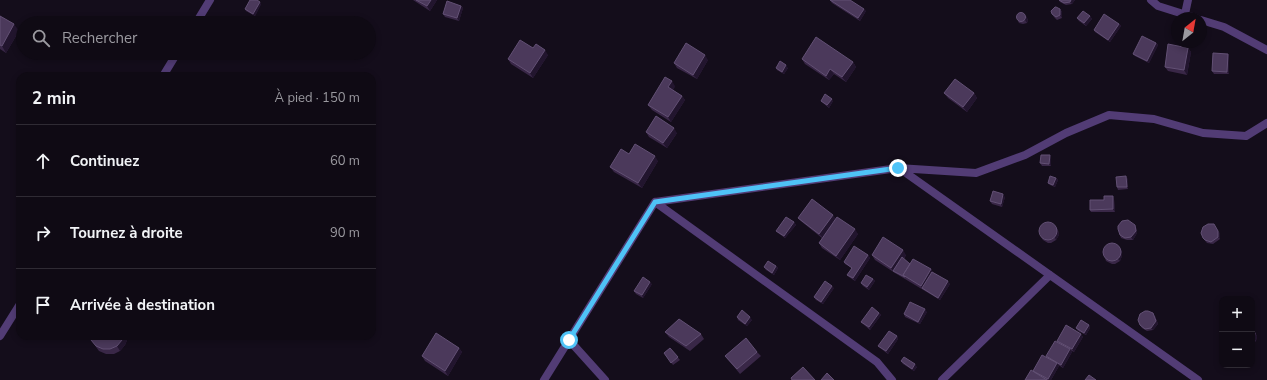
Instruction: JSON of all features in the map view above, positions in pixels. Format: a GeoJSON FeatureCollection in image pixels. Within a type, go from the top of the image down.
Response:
{"type":"FeatureCollection","features":[{"type":"Feature","properties":{"kind":"street"},"geometry":{"type":"LineString","coordinates":[[200,16],[210,0]]}},
{"type":"Feature","properties":{"kind":"street"},"geometry":{"type":"LineString","coordinates":[[1150,0],[1158,6],[1178,12]]}},
{"type":"Feature","properties":{"kind":"street"},"geometry":{"type":"LineString","coordinates":[[1185,12],[1188,0]]}},
{"type":"Feature","properties":{"kind":"street"},"geometry":{"type":"LineString","coordinates":[[1207,22],[1224,27],[1267,50]]}},
{"type":"Feature","properties":{"kind":"street"},"geometry":{"type":"LineString","coordinates":[[165,72],[173,60]]}},
{"type":"Feature","properties":{"kind":"street"},"geometry":{"type":"LineString","coordinates":[[655,202],[898,168],[976,172],[1025,155],[1066,133],[1109,115],[1154,119],[1203,133],[1246,136],[1267,122]]}},
{"type":"Feature","properties":{"kind":"street"},"geometry":{"type":"LineString","coordinates":[[898,168],[1198,380]]}},
{"type":"Feature","properties":{"kind":"street"},"geometry":{"type":"LineString","coordinates":[[544,380],[655,202]]}},
{"type":"Feature","properties":{"kind":"street"},"geometry":{"type":"LineString","coordinates":[[655,202],[877,362],[892,380]]}},
{"type":"Feature","properties":{"kind":"street"},"geometry":{"type":"LineString","coordinates":[[942,380],[1050,275]]}},
{"type":"Feature","properties":{"kind":"street"},"geometry":{"type":"LineString","coordinates":[[0,336],[16,310]]}},
{"type":"Feature","properties":{"kind":"street"},"geometry":{"type":"LineString","coordinates":[[569,340],[605,380]]}},
{"type":"Feature","properties":{"kind":"building"},"geometry":{"type":"Polygon","coordinates":[[[250,0],[257,0],[260,2],[253,14],[245,9],[250,0]]]}},
{"type":"Feature","properties":{"kind":"building"},"geometry":{"type":"Polygon","coordinates":[[[416,0],[431,0],[427,6],[416,0]]]}},
{"type":"Feature","properties":{"kind":"building"},"geometry":{"type":"Polygon","coordinates":[[[830,0],[850,0],[864,9],[858,18],[830,0]]]}},
{"type":"Feature","properties":{"kind":"building"},"geometry":{"type":"Polygon","coordinates":[[[1059,0],[1071,0],[1070,2],[1064,3],[1059,0]]]}},
{"type":"Feature","properties":{"kind":"building"},"geometry":{"type":"Polygon","coordinates":[[[447,1],[461,6],[457,18],[443,14],[447,1]]]}},
{"type":"Feature","properties":{"kind":"building"},"geometry":{"type":"Polygon","coordinates":[[[1055,7],[1060,9],[1060,15],[1056,17],[1051,11],[1055,7]]]}},
{"type":"Feature","properties":{"kind":"building"},"geometry":{"type":"Polygon","coordinates":[[[1083,11],[1090,16],[1084,23],[1077,18],[1083,11]]]}},
{"type":"Feature","properties":{"kind":"building"},"geometry":{"type":"Polygon","coordinates":[[[1021,12],[1026,17],[1021,22],[1016,17],[1021,12]]]}},
{"type":"Feature","properties":{"kind":"building"},"geometry":{"type":"Polygon","coordinates":[[[1104,14],[1119,24],[1108,40],[1094,30],[1104,14]]]}},
{"type":"Feature","properties":{"kind":"building"},"geometry":{"type":"Polygon","coordinates":[[[0,16],[14,24],[2,46],[0,45],[0,16]]]}},
{"type":"Feature","properties":{"kind":"building"},"geometry":{"type":"Polygon","coordinates":[[[1142,36],[1156,43],[1147,61],[1133,54],[1142,36]]]}},
{"type":"Feature","properties":{"kind":"building"},"geometry":{"type":"Polygon","coordinates":[[[816,37],[853,62],[842,77],[830,69],[826,76],[802,59],[816,37]]]}},
{"type":"Feature","properties":{"kind":"building"},"geometry":{"type":"Polygon","coordinates":[[[520,40],[533,48],[536,44],[545,50],[530,73],[508,59],[520,40]]]}},
{"type":"Feature","properties":{"kind":"building"},"geometry":{"type":"Polygon","coordinates":[[[686,43],[705,55],[693,75],[674,63],[686,43]]]}},
{"type":"Feature","properties":{"kind":"building"},"geometry":{"type":"Polygon","coordinates":[[[1168,44],[1171,45],[1171,48],[1188,48],[1184,70],[1165,67],[1168,44]]]}},
{"type":"Feature","properties":{"kind":"building"},"geometry":{"type":"Polygon","coordinates":[[[1213,53],[1228,54],[1227,72],[1212,71],[1213,53]]]}},
{"type":"Feature","properties":{"kind":"building"},"geometry":{"type":"Polygon","coordinates":[[[780,61],[786,65],[782,72],[776,68],[780,61]]]}},
{"type":"Feature","properties":{"kind":"building"},"geometry":{"type":"Polygon","coordinates":[[[665,77],[672,81],[668,87],[682,96],[668,117],[648,105],[665,77]]]}},
{"type":"Feature","properties":{"kind":"building"},"geometry":{"type":"Polygon","coordinates":[[[955,79],[974,93],[963,107],[944,93],[955,79]]]}},
{"type":"Feature","properties":{"kind":"building"},"geometry":{"type":"Polygon","coordinates":[[[825,94],[832,99],[827,105],[821,101],[825,94]]]}},
{"type":"Feature","properties":{"kind":"building"},"geometry":{"type":"Polygon","coordinates":[[[656,116],[674,128],[663,143],[646,132],[656,116]]]}},
{"type":"Feature","properties":{"kind":"building"},"geometry":{"type":"Polygon","coordinates":[[[635,144],[655,156],[638,183],[610,167],[621,149],[629,154],[635,144]]]}},
{"type":"Feature","properties":{"kind":"building"},"geometry":{"type":"Polygon","coordinates":[[[1041,155],[1050,155],[1049,164],[1040,163],[1041,155]]]}},
{"type":"Feature","properties":{"kind":"building"},"geometry":{"type":"Polygon","coordinates":[[[1050,176],[1056,178],[1053,185],[1048,183],[1050,176]]]}},
{"type":"Feature","properties":{"kind":"building"},"geometry":{"type":"Polygon","coordinates":[[[1126,176],[1127,187],[1117,187],[1116,177],[1126,176]]]}},
{"type":"Feature","properties":{"kind":"building"},"geometry":{"type":"Polygon","coordinates":[[[993,191],[1003,194],[1001,204],[990,201],[993,191]]]}},
{"type":"Feature","properties":{"kind":"building"},"geometry":{"type":"Polygon","coordinates":[[[1104,196],[1113,196],[1113,209],[1090,210],[1090,200],[1104,200],[1104,196]]]}},
{"type":"Feature","properties":{"kind":"building"},"geometry":{"type":"Polygon","coordinates":[[[812,199],[833,215],[819,234],[798,218],[812,199]]]}},
{"type":"Feature","properties":{"kind":"building"},"geometry":{"type":"Polygon","coordinates":[[[786,217],[794,222],[784,236],[776,231],[786,217]]]}},
{"type":"Feature","properties":{"kind":"building"},"geometry":{"type":"Polygon","coordinates":[[[837,217],[855,229],[836,256],[819,243],[837,217]]]}},
{"type":"Feature","properties":{"kind":"building"},"geometry":{"type":"Polygon","coordinates":[[[1128,220],[1135,225],[1136,231],[1131,237],[1125,238],[1120,235],[1118,226],[1122,221],[1128,220]]]}},
{"type":"Feature","properties":{"kind":"building"},"geometry":{"type":"Polygon","coordinates":[[[1048,222],[1054,225],[1057,231],[1054,237],[1048,240],[1042,237],[1039,231],[1042,225],[1048,222]]]}},
{"type":"Feature","properties":{"kind":"building"},"geometry":{"type":"Polygon","coordinates":[[[1208,224],[1214,224],[1218,231],[1218,237],[1211,242],[1205,240],[1201,233],[1203,227],[1208,224]]]}},
{"type":"Feature","properties":{"kind":"building"},"geometry":{"type":"Polygon","coordinates":[[[883,237],[903,250],[891,268],[872,255],[883,237]]]}},
{"type":"Feature","properties":{"kind":"building"},"geometry":{"type":"Polygon","coordinates":[[[1112,243],[1118,246],[1121,252],[1118,258],[1112,261],[1106,258],[1103,252],[1106,246],[1112,243]]]}},
{"type":"Feature","properties":{"kind":"building"},"geometry":{"type":"Polygon","coordinates":[[[854,246],[868,255],[853,278],[847,275],[852,268],[844,262],[854,246]]]}},
{"type":"Feature","properties":{"kind":"building"},"geometry":{"type":"Polygon","coordinates":[[[902,257],[910,264],[903,275],[905,277],[893,271],[902,257]]]}},
{"type":"Feature","properties":{"kind":"building"},"geometry":{"type":"Polygon","coordinates":[[[913,259],[931,269],[921,286],[903,275],[913,259]]]}},
{"type":"Feature","properties":{"kind":"building"},"geometry":{"type":"Polygon","coordinates":[[[768,261],[776,266],[772,273],[764,267],[768,261]]]}},
{"type":"Feature","properties":{"kind":"building"},"geometry":{"type":"Polygon","coordinates":[[[932,272],[948,281],[938,298],[922,288],[932,272]]]}},
{"type":"Feature","properties":{"kind":"building"},"geometry":{"type":"Polygon","coordinates":[[[866,275],[873,279],[867,287],[861,283],[866,275]]]}},
{"type":"Feature","properties":{"kind":"building"},"geometry":{"type":"Polygon","coordinates":[[[643,277],[650,282],[642,295],[634,291],[643,277]]]}},
{"type":"Feature","properties":{"kind":"building"},"geometry":{"type":"Polygon","coordinates":[[[825,281],[832,286],[821,302],[814,297],[825,281]]]}},
{"type":"Feature","properties":{"kind":"building"},"geometry":{"type":"Polygon","coordinates":[[[910,302],[925,309],[918,322],[904,314],[910,302]]]}},
{"type":"Feature","properties":{"kind":"building"},"geometry":{"type":"Polygon","coordinates":[[[872,307],[879,313],[869,327],[861,322],[872,307]]]}},
{"type":"Feature","properties":{"kind":"building"},"geometry":{"type":"Polygon","coordinates":[[[742,310],[750,317],[745,324],[737,317],[742,310]]]}},
{"type":"Feature","properties":{"kind":"building"},"geometry":{"type":"Polygon","coordinates":[[[1145,311],[1153,313],[1156,321],[1151,328],[1145,329],[1140,325],[1138,320],[1140,314],[1145,311]]]}},
{"type":"Feature","properties":{"kind":"building"},"geometry":{"type":"Polygon","coordinates":[[[679,319],[701,334],[686,346],[665,332],[679,319]]]}},
{"type":"Feature","properties":{"kind":"building"},"geometry":{"type":"Polygon","coordinates":[[[1081,320],[1089,325],[1084,333],[1076,328],[1081,320]]]}},
{"type":"Feature","properties":{"kind":"building"},"geometry":{"type":"Polygon","coordinates":[[[1066,325],[1081,334],[1072,349],[1057,341],[1066,325]]]}},
{"type":"Feature","properties":{"kind":"building"},"geometry":{"type":"Polygon","coordinates":[[[889,331],[897,336],[886,351],[878,346],[889,331]]]}},
{"type":"Feature","properties":{"kind":"building"},"geometry":{"type":"Polygon","coordinates":[[[436,333],[459,348],[445,371],[422,356],[436,333]]]}},
{"type":"Feature","properties":{"kind":"building"},"geometry":{"type":"Polygon","coordinates":[[[746,338],[757,352],[737,369],[725,356],[746,338]]]}},
{"type":"Feature","properties":{"kind":"building"},"geometry":{"type":"Polygon","coordinates":[[[91,340],[122,340],[117,346],[110,349],[103,349],[96,346],[91,340]]]}},
{"type":"Feature","properties":{"kind":"building"},"geometry":{"type":"Polygon","coordinates":[[[1055,341],[1070,349],[1061,365],[1046,356],[1055,341]]]}},
{"type":"Feature","properties":{"kind":"building"},"geometry":{"type":"Polygon","coordinates":[[[670,348],[678,357],[671,363],[664,353],[670,348]]]}},
{"type":"Feature","properties":{"kind":"building"},"geometry":{"type":"Polygon","coordinates":[[[1042,355],[1057,363],[1048,379],[1033,371],[1042,355]]]}},
{"type":"Feature","properties":{"kind":"building"},"geometry":{"type":"Polygon","coordinates":[[[904,357],[915,364],[912,369],[901,361],[904,357]]]}},
{"type":"Feature","properties":{"kind":"building"},"geometry":{"type":"Polygon","coordinates":[[[803,367],[815,380],[792,380],[791,378],[803,367]]]}},
{"type":"Feature","properties":{"kind":"building"},"geometry":{"type":"Polygon","coordinates":[[[1031,370],[1047,380],[1025,380],[1031,370]]]}},
{"type":"Feature","properties":{"kind":"building"},"geometry":{"type":"Polygon","coordinates":[[[827,373],[834,380],[821,380],[827,373]]]}},
{"type":"Feature","properties":{"kind":"building"},"geometry":{"type":"Polygon","coordinates":[[[1089,375],[1096,380],[1085,380],[1089,375]]]}},
{"type":"Feature","properties":{"kind":"route"},"geometry":{"type":"LineString","coordinates":[[569,340],[655,202],[898,168]]}}]}
